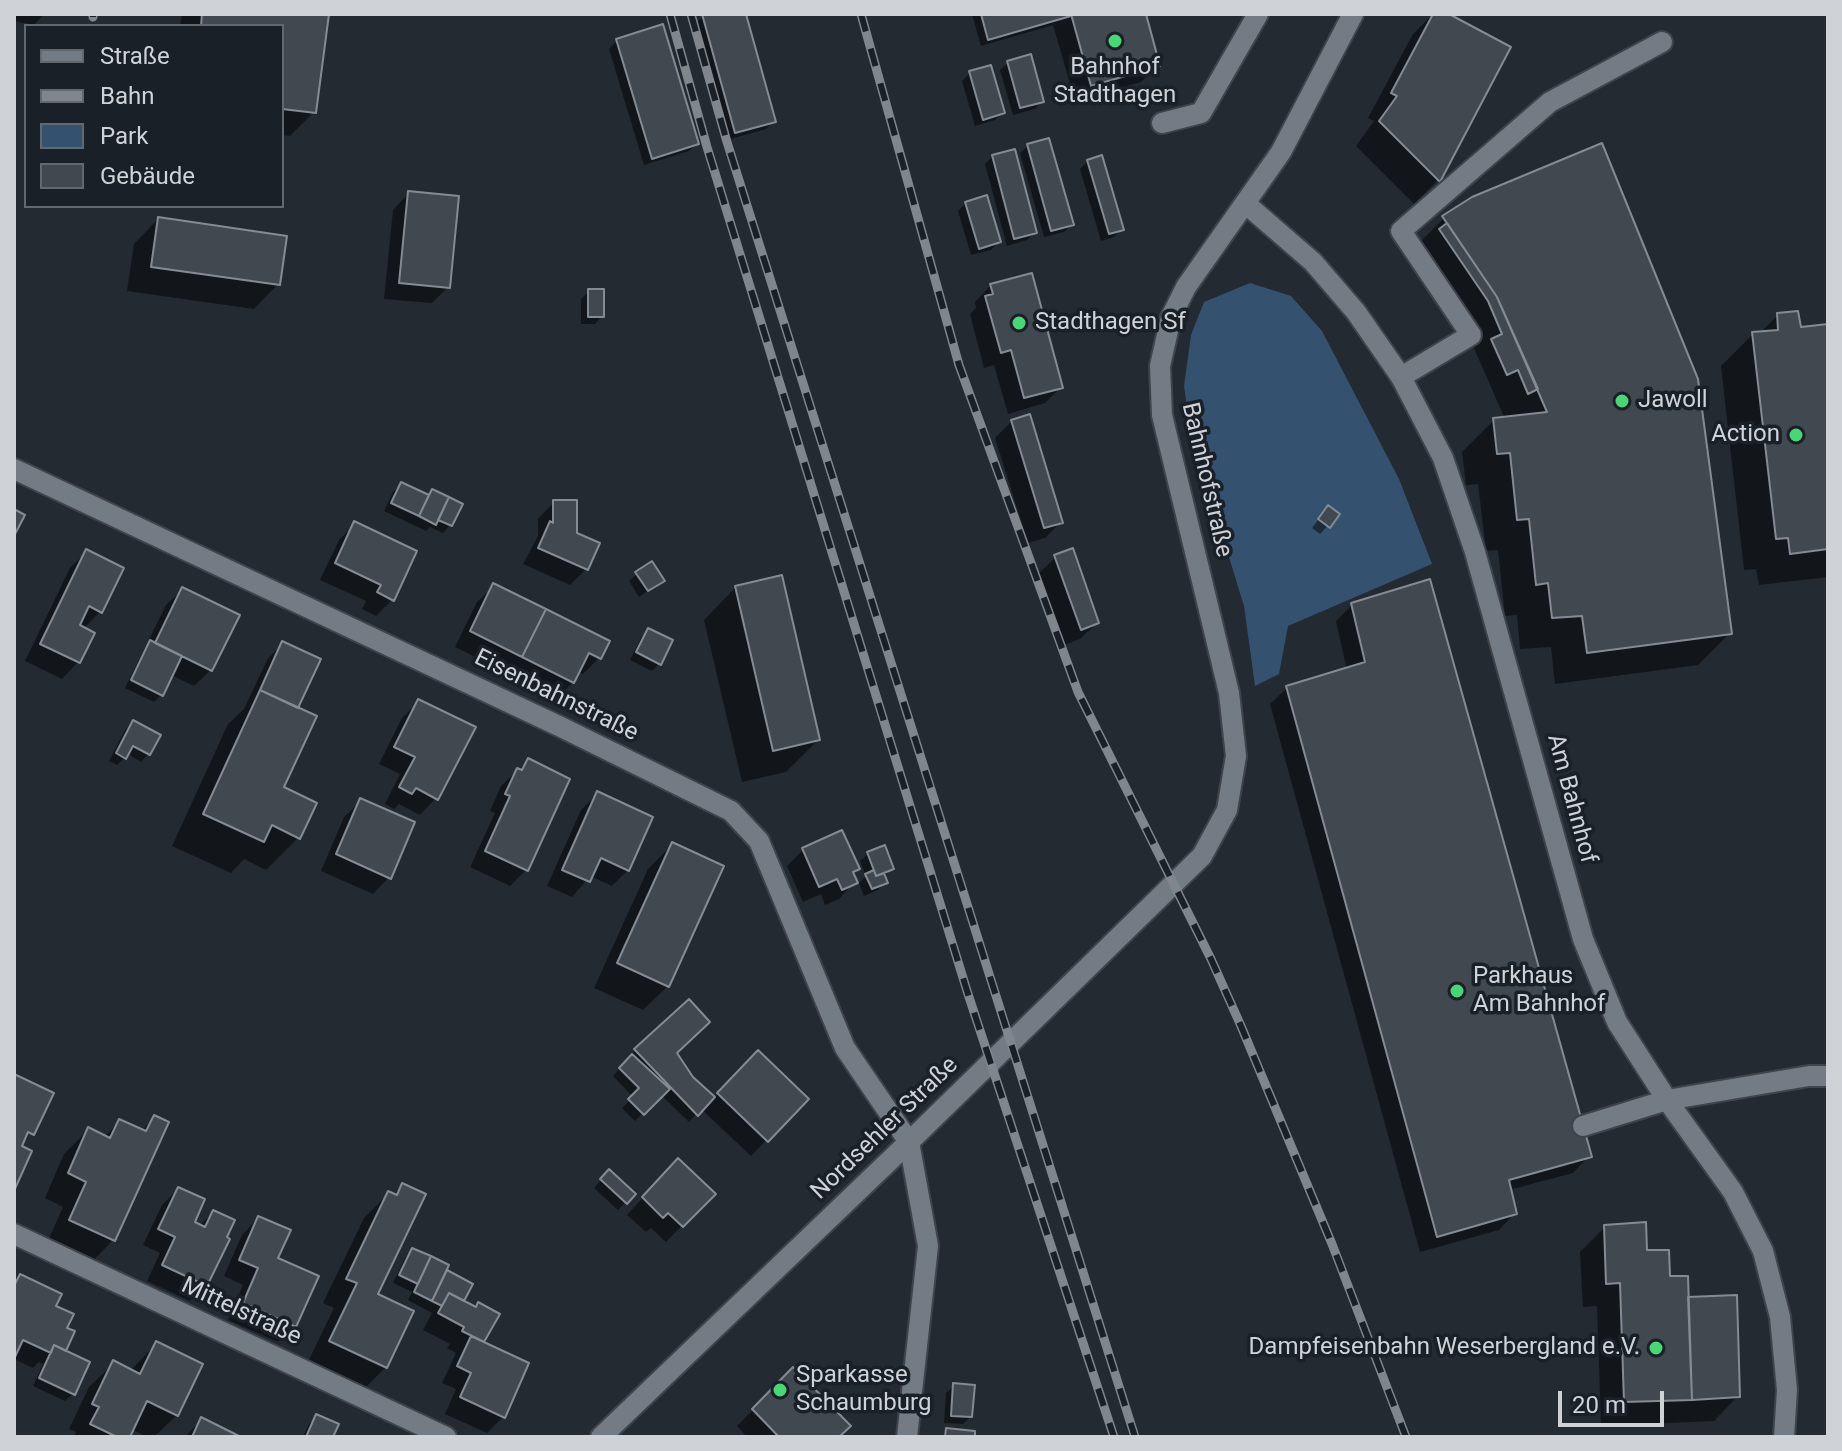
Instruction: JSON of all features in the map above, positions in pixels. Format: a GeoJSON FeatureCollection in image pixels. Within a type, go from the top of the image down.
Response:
{"type":"FeatureCollection","features":[{"type":"Feature","properties":{"kind":"street"},"geometry":{"type":"LineString","coordinates":[[1162,123],[1201,113],[1258,14]]}},
{"type":"Feature","properties":{"kind":"street","name":"Bahnhofstraße"},"geometry":{"type":"LineString","coordinates":[[1202,856],[1227,810],[1236,756],[1229,693],[1162,415],[1160,366],[1171,317],[1186,287],[1281,152],[1353,14]]}},
{"type":"Feature","properties":{"kind":"street"},"geometry":{"type":"LineString","coordinates":[[1401,377],[1471,335],[1401,231],[1550,102],[1662,42]]}},
{"type":"Feature","properties":{"kind":"street","name":"Am Bahnhof"},"geometry":{"type":"LineString","coordinates":[[1246,204],[1313,262],[1356,312],[1401,377],[1443,458],[1475,552],[1583,939],[1617,1022],[1667,1100],[1733,1192],[1763,1251],[1780,1317],[1787,1390],[1784,1437]]}},
{"type":"Feature","properties":{"kind":"street","name":"Eisenbahnstraße"},"geometry":{"type":"LineString","coordinates":[[14,469],[561,727],[731,811],[759,841],[845,1048],[909,1142]]}},
{"type":"Feature","properties":{"kind":"street","name":"Nordsehler Straße"},"geometry":{"type":"LineString","coordinates":[[601,1437],[1202,856]]}},
{"type":"Feature","properties":{"kind":"street"},"geometry":{"type":"LineString","coordinates":[[1583,1126],[1667,1100],[1809,1076],[1828,1076]]}},
{"type":"Feature","properties":{"kind":"street"},"geometry":{"type":"LineString","coordinates":[[907,1437],[928,1246],[909,1142]]}},
{"type":"Feature","properties":{"kind":"street","name":"Mittelstraße"},"geometry":{"type":"LineString","coordinates":[[14,1234],[446,1437]]}},
{"type":"Feature","properties":{"kind":"green space"},"geometry":{"type":"Polygon","coordinates":[[[1250,283],[1291,296],[1322,331],[1399,479],[1432,564],[1288,626],[1279,674],[1255,686],[1244,606],[1191,433],[1184,386],[1191,335],[1204,302],[1250,283]]]}},
{"type":"Feature","properties":{"kind":"building"},"geometry":{"type":"Polygon","coordinates":[[[202,14],[329,14],[316,113],[284,109],[284,24],[201,24],[202,14]]]}},
{"type":"Feature","properties":{"kind":"building"},"geometry":{"type":"Polygon","coordinates":[[[702,14],[746,14],[776,122],[735,133],[702,14]]]}},
{"type":"Feature","properties":{"kind":"building","name":"Bahnhof Stadthagen"},"geometry":{"type":"Polygon","coordinates":[[[981,14],[1071,14],[1071,16],[988,40],[981,14]]]}},
{"type":"Feature","properties":{"kind":"building","name":"Bahnhof Stadthagen"},"geometry":{"type":"Polygon","coordinates":[[[1071,14],[1146,14],[1160,66],[1091,86],[1071,14]]]}},
{"type":"Feature","properties":{"kind":"building"},"geometry":{"type":"Polygon","coordinates":[[[1433,14],[1449,14],[1511,47],[1440,182],[1379,121],[1397,96],[1391,93],[1433,14]]]}},
{"type":"Feature","properties":{"kind":"building"},"geometry":{"type":"Polygon","coordinates":[[[663,24],[699,144],[652,159],[616,39],[663,24]]]}},
{"type":"Feature","properties":{"kind":"building"},"geometry":{"type":"Polygon","coordinates":[[[1031,54],[1044,102],[1020,108],[1007,61],[1031,54]]]}},
{"type":"Feature","properties":{"kind":"building"},"geometry":{"type":"Polygon","coordinates":[[[991,65],[1005,113],[983,120],[969,71],[991,65]]]}},
{"type":"Feature","properties":{"kind":"building"},"geometry":{"type":"Polygon","coordinates":[[[1049,138],[1074,225],[1051,231],[1027,144],[1049,138]]]}},
{"type":"Feature","properties":{"kind":"building","name":"Jawoll"},"geometry":{"type":"Polygon","coordinates":[[[1602,143],[1698,379],[1732,634],[1587,653],[1582,616],[1552,618],[1548,583],[1536,585],[1529,519],[1517,520],[1510,453],[1497,454],[1493,418],[1547,412],[1497,297],[1442,216],[1472,197],[1602,143]]]}},
{"type":"Feature","properties":{"kind":"building"},"geometry":{"type":"Polygon","coordinates":[[[1015,149],[1037,233],[1014,239],[992,155],[1015,149]]]}},
{"type":"Feature","properties":{"kind":"building"},"geometry":{"type":"Polygon","coordinates":[[[1102,155],[1124,230],[1109,234],[1087,160],[1102,155]]]}},
{"type":"Feature","properties":{"kind":"building"},"geometry":{"type":"Polygon","coordinates":[[[408,191],[459,196],[450,288],[399,283],[408,191]]]}},
{"type":"Feature","properties":{"kind":"building"},"geometry":{"type":"Polygon","coordinates":[[[987,195],[1001,242],[979,249],[965,202],[987,195]]]}},
{"type":"Feature","properties":{"kind":"building"},"geometry":{"type":"Polygon","coordinates":[[[158,217],[287,236],[280,285],[151,267],[158,217]]]}},
{"type":"Feature","properties":{"kind":"building"},"geometry":{"type":"Polygon","coordinates":[[[1447,223],[1497,297],[1538,389],[1528,394],[1518,370],[1507,375],[1491,339],[1502,334],[1488,301],[1439,229],[1447,223]]]}},
{"type":"Feature","properties":{"kind":"building","name":"Stadthagen Sf"},"geometry":{"type":"Polygon","coordinates":[[[1032,273],[1063,388],[1024,398],[1011,350],[1001,353],[985,296],[993,294],[990,284],[1032,273]]]}},
{"type":"Feature","properties":{"kind":"building"},"geometry":{"type":"Polygon","coordinates":[[[588,289],[604,289],[604,317],[588,317],[588,289]]]}},
{"type":"Feature","properties":{"kind":"building","name":"Action"},"geometry":{"type":"Polygon","coordinates":[[[1798,311],[1801,327],[1828,324],[1828,549],[1790,554],[1788,538],[1776,539],[1752,332],[1778,330],[1777,313],[1798,311]]]}},
{"type":"Feature","properties":{"kind":"building"},"geometry":{"type":"Polygon","coordinates":[[[1030,414],[1063,523],[1044,528],[1011,420],[1030,414]]]}},
{"type":"Feature","properties":{"kind":"building"},"geometry":{"type":"Polygon","coordinates":[[[401,482],[429,495],[419,516],[391,503],[401,482]]]}},
{"type":"Feature","properties":{"kind":"building"},"geometry":{"type":"Polygon","coordinates":[[[432,489],[449,497],[436,525],[419,516],[432,489]]]}},
{"type":"Feature","properties":{"kind":"building"},"geometry":{"type":"Polygon","coordinates":[[[449,497],[463,504],[452,526],[438,520],[449,497]]]}},
{"type":"Feature","properties":{"kind":"building"},"geometry":{"type":"Polygon","coordinates":[[[553,500],[577,500],[577,533],[600,543],[588,570],[538,548],[550,521],[553,523],[553,500]]]}},
{"type":"Feature","properties":{"kind":"building"},"geometry":{"type":"Polygon","coordinates":[[[1328,505],[1340,514],[1330,528],[1318,519],[1328,505]]]}},
{"type":"Feature","properties":{"kind":"building"},"geometry":{"type":"Polygon","coordinates":[[[14,509],[25,515],[14,536],[14,509]]]}},
{"type":"Feature","properties":{"kind":"building"},"geometry":{"type":"Polygon","coordinates":[[[354,521],[417,551],[394,601],[377,592],[381,585],[335,563],[354,521]]]}},
{"type":"Feature","properties":{"kind":"building"},"geometry":{"type":"Polygon","coordinates":[[[1073,548],[1099,623],[1081,630],[1054,555],[1073,548]]]}},
{"type":"Feature","properties":{"kind":"building"},"geometry":{"type":"Polygon","coordinates":[[[86,549],[124,568],[102,613],[89,606],[80,625],[95,633],[80,663],[40,644],[86,549]]]}},
{"type":"Feature","properties":{"kind":"building"},"geometry":{"type":"Polygon","coordinates":[[[652,561],[665,581],[648,591],[635,572],[652,561]]]}},
{"type":"Feature","properties":{"kind":"building"},"geometry":{"type":"Polygon","coordinates":[[[782,575],[820,740],[773,751],[735,586],[782,575]]]}},
{"type":"Feature","properties":{"kind":"building","name":"Parkhaus Am Bahnhof"},"geometry":{"type":"Polygon","coordinates":[[[1430,579],[1592,1157],[1509,1180],[1517,1214],[1437,1237],[1286,686],[1365,662],[1351,603],[1430,579]]]}},
{"type":"Feature","properties":{"kind":"building"},"geometry":{"type":"Polygon","coordinates":[[[493,583],[546,609],[522,657],[470,631],[493,583]]]}},
{"type":"Feature","properties":{"kind":"building"},"geometry":{"type":"Polygon","coordinates":[[[182,587],[240,615],[212,671],[155,643],[182,587]]]}},
{"type":"Feature","properties":{"kind":"building"},"geometry":{"type":"Polygon","coordinates":[[[546,609],[610,641],[601,659],[589,653],[574,683],[522,657],[546,609]]]}},
{"type":"Feature","properties":{"kind":"building"},"geometry":{"type":"Polygon","coordinates":[[[648,628],[673,640],[661,665],[636,652],[648,628]]]}},
{"type":"Feature","properties":{"kind":"building"},"geometry":{"type":"Polygon","coordinates":[[[150,640],[182,656],[163,696],[131,680],[150,640]]]}},
{"type":"Feature","properties":{"kind":"building"},"geometry":{"type":"Polygon","coordinates":[[[282,641],[321,659],[298,708],[260,690],[282,641]]]}},
{"type":"Feature","properties":{"kind":"building"},"geometry":{"type":"Polygon","coordinates":[[[260,690],[317,716],[284,787],[317,803],[300,839],[272,825],[264,842],[203,814],[260,690]]]}},
{"type":"Feature","properties":{"kind":"building"},"geometry":{"type":"Polygon","coordinates":[[[418,699],[476,727],[438,800],[416,788],[412,794],[399,787],[415,757],[394,747],[418,699]]]}},
{"type":"Feature","properties":{"kind":"building"},"geometry":{"type":"Polygon","coordinates":[[[133,720],[161,735],[150,755],[133,746],[126,759],[116,753],[133,720]]]}},
{"type":"Feature","properties":{"kind":"building"},"geometry":{"type":"Polygon","coordinates":[[[528,758],[570,779],[528,871],[485,851],[510,796],[505,794],[517,768],[522,770],[528,758]]]}},
{"type":"Feature","properties":{"kind":"building"},"geometry":{"type":"Polygon","coordinates":[[[597,791],[653,817],[629,871],[601,858],[590,882],[562,870],[597,791]]]}},
{"type":"Feature","properties":{"kind":"building"},"geometry":{"type":"Polygon","coordinates":[[[360,798],[415,822],[391,879],[336,854],[360,798]]]}},
{"type":"Feature","properties":{"kind":"building"},"geometry":{"type":"Polygon","coordinates":[[[842,830],[860,869],[853,872],[858,883],[842,890],[837,879],[819,887],[802,848],[842,830]]]}},
{"type":"Feature","properties":{"kind":"building"},"geometry":{"type":"Polygon","coordinates":[[[672,842],[724,866],[669,987],[617,963],[672,842]]]}},
{"type":"Feature","properties":{"kind":"building"},"geometry":{"type":"Polygon","coordinates":[[[885,845],[894,869],[876,876],[867,852],[885,845]]]}},
{"type":"Feature","properties":{"kind":"building"},"geometry":{"type":"Polygon","coordinates":[[[874,870],[876,876],[884,873],[888,883],[872,889],[865,874],[874,870]]]}},
{"type":"Feature","properties":{"kind":"building"},"geometry":{"type":"Polygon","coordinates":[[[689,999],[710,1022],[677,1053],[693,1077],[715,1097],[698,1116],[634,1049],[689,999]]]}},
{"type":"Feature","properties":{"kind":"building"},"geometry":{"type":"Polygon","coordinates":[[[758,1050],[809,1099],[768,1142],[717,1093],[758,1050]]]}},
{"type":"Feature","properties":{"kind":"building"},"geometry":{"type":"Polygon","coordinates":[[[632,1054],[670,1089],[644,1115],[628,1099],[639,1088],[619,1068],[632,1054]]]}},
{"type":"Feature","properties":{"kind":"building"},"geometry":{"type":"Polygon","coordinates":[[[14,1074],[54,1093],[34,1135],[28,1132],[22,1146],[32,1151],[14,1191],[14,1074]]]}},
{"type":"Feature","properties":{"kind":"building"},"geometry":{"type":"Polygon","coordinates":[[[154,1115],[169,1122],[115,1241],[69,1220],[86,1182],[68,1173],[88,1127],[110,1138],[119,1119],[146,1131],[154,1115]]]}},
{"type":"Feature","properties":{"kind":"building"},"geometry":{"type":"Polygon","coordinates":[[[678,1158],[716,1194],[683,1227],[668,1213],[663,1218],[642,1197],[678,1158]]]}},
{"type":"Feature","properties":{"kind":"building"},"geometry":{"type":"Polygon","coordinates":[[[609,1169],[636,1194],[627,1204],[600,1179],[609,1169]]]}},
{"type":"Feature","properties":{"kind":"building"},"geometry":{"type":"Polygon","coordinates":[[[402,1183],[426,1194],[378,1294],[414,1311],[387,1368],[329,1341],[357,1283],[346,1279],[388,1191],[397,1195],[402,1183]]]}},
{"type":"Feature","properties":{"kind":"building"},"geometry":{"type":"Polygon","coordinates":[[[178,1187],[205,1199],[195,1222],[205,1227],[213,1210],[235,1220],[227,1237],[230,1239],[207,1286],[162,1265],[175,1237],[158,1229],[178,1187]]]}},
{"type":"Feature","properties":{"kind":"building"},"geometry":{"type":"Polygon","coordinates":[[[258,1216],[291,1230],[278,1258],[319,1276],[296,1327],[243,1303],[258,1268],[239,1260],[258,1216]]]}},
{"type":"Feature","properties":{"kind":"building","name":"Dampfeisenbahn Weserbergland e.V."},"geometry":{"type":"Polygon","coordinates":[[[1646,1222],[1647,1250],[1669,1250],[1670,1276],[1688,1276],[1692,1400],[1624,1402],[1620,1283],[1606,1284],[1604,1225],[1646,1222]]]}},
{"type":"Feature","properties":{"kind":"building"},"geometry":{"type":"Polygon","coordinates":[[[412,1248],[431,1256],[418,1284],[399,1275],[412,1248]]]}},
{"type":"Feature","properties":{"kind":"building"},"geometry":{"type":"Polygon","coordinates":[[[431,1256],[449,1265],[432,1301],[414,1292],[431,1256]]]}},
{"type":"Feature","properties":{"kind":"building"},"geometry":{"type":"Polygon","coordinates":[[[447,1270],[473,1284],[464,1301],[449,1293],[442,1306],[432,1301],[447,1270]]]}},
{"type":"Feature","properties":{"kind":"building"},"geometry":{"type":"Polygon","coordinates":[[[20,1274],[62,1294],[56,1306],[74,1314],[67,1328],[75,1331],[66,1351],[54,1345],[51,1353],[23,1340],[14,1359],[14,1286],[20,1274]]]}},
{"type":"Feature","properties":{"kind":"building"},"geometry":{"type":"Polygon","coordinates":[[[449,1293],[476,1307],[478,1302],[500,1314],[484,1342],[462,1331],[464,1327],[438,1313],[449,1293]]]}},
{"type":"Feature","properties":{"kind":"building"},"geometry":{"type":"Polygon","coordinates":[[[1737,1295],[1740,1397],[1692,1400],[1688,1297],[1737,1295]]]}},
{"type":"Feature","properties":{"kind":"building"},"geometry":{"type":"Polygon","coordinates":[[[471,1336],[529,1363],[505,1418],[460,1397],[471,1373],[457,1366],[471,1336]]]}},
{"type":"Feature","properties":{"kind":"building"},"geometry":{"type":"Polygon","coordinates":[[[156,1341],[203,1364],[178,1416],[147,1401],[130,1437],[117,1437],[90,1424],[99,1407],[92,1404],[113,1360],[140,1374],[156,1341]]]}},
{"type":"Feature","properties":{"kind":"building"},"geometry":{"type":"Polygon","coordinates":[[[54,1345],[90,1362],[75,1395],[39,1378],[54,1345]]]}},
{"type":"Feature","properties":{"kind":"building"},"geometry":{"type":"Polygon","coordinates":[[[793,1367],[851,1426],[839,1437],[779,1437],[752,1409],[793,1367]]]}},
{"type":"Feature","properties":{"kind":"building"},"geometry":{"type":"Polygon","coordinates":[[[953,1383],[975,1385],[972,1417],[951,1416],[953,1383]]]}},
{"type":"Feature","properties":{"kind":"building"},"geometry":{"type":"Polygon","coordinates":[[[316,1414],[339,1424],[333,1437],[306,1437],[316,1414]]]}},
{"type":"Feature","properties":{"kind":"building"},"geometry":{"type":"Polygon","coordinates":[[[201,1417],[241,1437],[192,1437],[201,1417]]]}},
{"type":"Feature","properties":{"kind":"building"},"geometry":{"type":"Polygon","coordinates":[[[946,1428],[975,1431],[975,1437],[945,1437],[946,1428]]]}},
{"type":"Feature","properties":{"kind":"railway"},"geometry":{"type":"LineString","coordinates":[[670,14],[707,147],[968,994],[1114,1437]]}},
{"type":"Feature","properties":{"kind":"railway"},"geometry":{"type":"LineString","coordinates":[[691,14],[727,142],[1135,1437]]}},
{"type":"Feature","properties":{"kind":"railway"},"geometry":{"type":"LineString","coordinates":[[861,14],[959,365],[1078,692],[1211,959],[1241,1026],[1332,1244],[1406,1437]]}},
{"type":"Feature","properties":{"kind":"place","name":"Bahnhof Stadthagen"},"geometry":{"type":"Point","coordinates":[1115,41]}},
{"type":"Feature","properties":{"kind":"place","name":"Stadthagen Sf"},"geometry":{"type":"Point","coordinates":[1019,323]}},
{"type":"Feature","properties":{"kind":"place","name":"Jawoll"},"geometry":{"type":"Point","coordinates":[1622,401]}},
{"type":"Feature","properties":{"kind":"place","name":"Action"},"geometry":{"type":"Point","coordinates":[1796,435]}},
{"type":"Feature","properties":{"kind":"place","name":"Parkhaus Am Bahnhof"},"geometry":{"type":"Point","coordinates":[1457,991]}},
{"type":"Feature","properties":{"kind":"place","name":"Dampfeisenbahn Weserbergland e.V."},"geometry":{"type":"Point","coordinates":[1656,1348]}},
{"type":"Feature","properties":{"kind":"place","name":"Sparkasse Schaumburg"},"geometry":{"type":"Point","coordinates":[780,1390]}}]}
